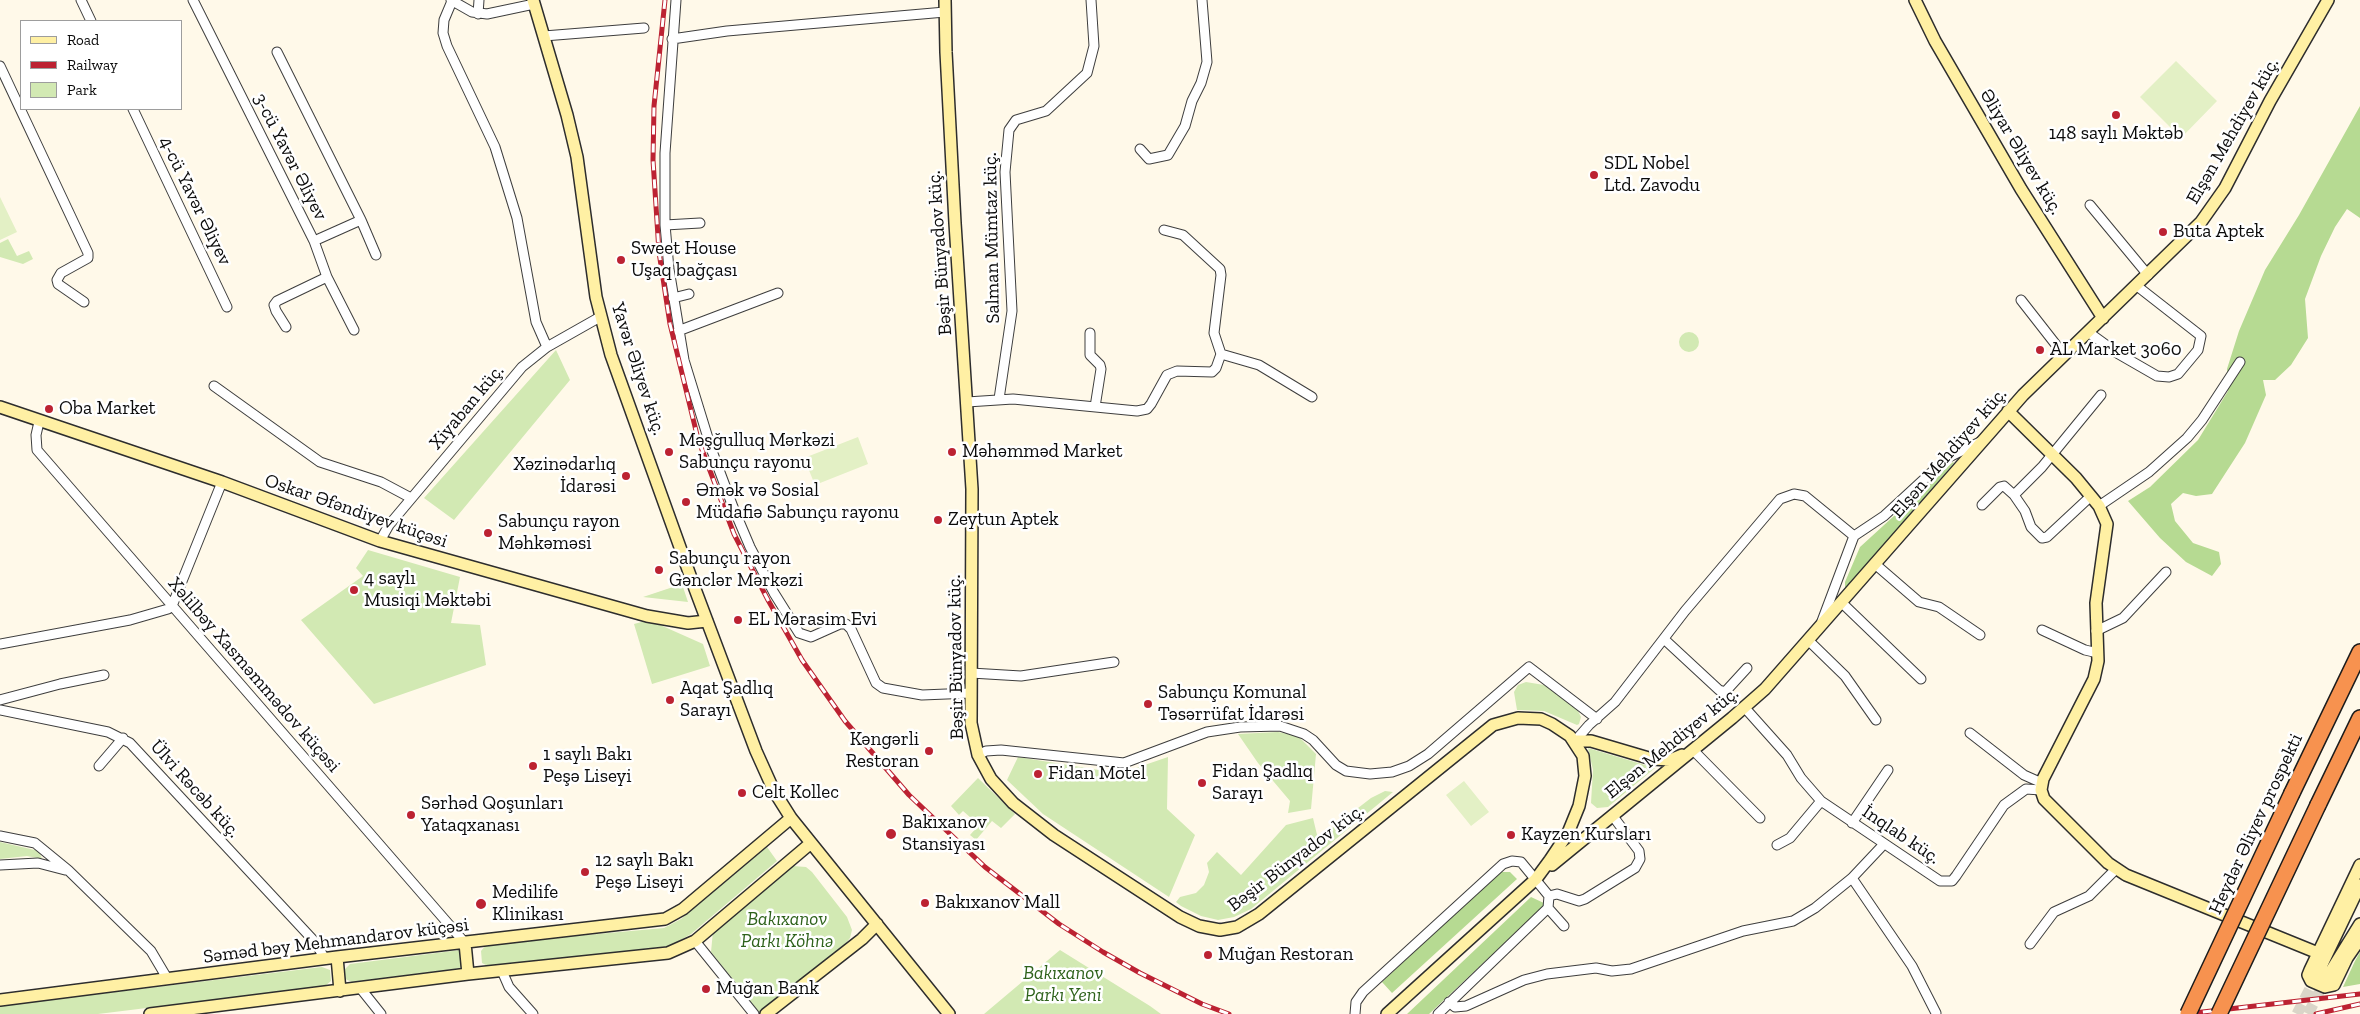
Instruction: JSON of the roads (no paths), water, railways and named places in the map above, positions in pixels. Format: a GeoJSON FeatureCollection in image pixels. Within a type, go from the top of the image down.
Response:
{"type":"FeatureCollection","features":[{"type":"Feature","properties":{"kind":"highway","name":"Heydər Əliyev prospekti"},"geometry":{"type":"LineString","coordinates":[[2188,1014],[2360,652]]}},
{"type":"Feature","properties":{"kind":"highway"},"geometry":{"type":"LineString","coordinates":[[2219,1014],[2360,718]]}},
{"type":"Feature","properties":{"kind":"street"},"geometry":{"type":"LineString","coordinates":[[81,0],[91,20]]}},
{"type":"Feature","properties":{"kind":"street","name":"3-cü Yavər Əliyev"},"geometry":{"type":"LineString","coordinates":[[193,0],[314,241],[327,277],[354,330]]}},
{"type":"Feature","properties":{"kind":"street"},"geometry":{"type":"LineString","coordinates":[[533,2],[498,13],[478,14],[451,0],[444,20],[444,33],[447,46],[495,147],[517,218],[536,322],[547,347]]}},
{"type":"Feature","properties":{"kind":"street"},"geometry":{"type":"LineString","coordinates":[[478,14],[479,0]]}},
{"type":"Feature","properties":{"kind":"street"},"geometry":{"type":"LineString","coordinates":[[676,0],[665,153],[665,224],[673,298],[678,331],[696,399],[733,507],[766,578],[799,634],[811,638],[840,624],[846,624],[851,628],[876,683],[883,688],[922,695],[971,693]]}},
{"type":"Feature","properties":{"kind":"street","name":"Bəşir Bünyadov küç."},"geometry":{"type":"LineString","coordinates":[[945,0],[954,204],[972,489],[972,731],[978,755],[990,779],[1034,821],[1180,917],[1199,926],[1220,930],[1237,927],[1259,914],[1494,725],[1518,718],[1541,719],[1560,728],[1575,741]]}},
{"type":"Feature","properties":{"kind":"street","name":"Salman Mümtaz küç."},"geometry":{"type":"LineString","coordinates":[[999,399],[1012,311],[1005,172],[1009,130],[1016,120],[1046,112],[1087,73],[1094,46],[1091,0]]}},
{"type":"Feature","properties":{"kind":"street"},"geometry":{"type":"LineString","coordinates":[[1140,149],[1149,159],[1168,155],[1185,126],[1192,101],[1201,83],[1206,62],[1202,0]]}},
{"type":"Feature","properties":{"kind":"street","name":"Əliyar Əliyev küç."},"geometry":{"type":"LineString","coordinates":[[1915,0],[1935,41],[2021,189],[2103,318]]}},
{"type":"Feature","properties":{"kind":"street","name":"Elşən Mehdiyev küç."},"geometry":{"type":"LineString","coordinates":[[1536,879],[1745,708],[1821,626],[2008,411],[2191,233],[2212,207],[2328,0]]}},
{"type":"Feature","properties":{"kind":"street","name":"Yavər Əliyev küç."},"geometry":{"type":"LineString","coordinates":[[533,2],[567,115],[577,157],[600,317],[611,355],[756,751],[774,791],[791,818],[814,848]]}},
{"type":"Feature","properties":{"kind":"street"},"geometry":{"type":"LineString","coordinates":[[672,39],[727,31],[945,12]]}},
{"type":"Feature","properties":{"kind":"street"},"geometry":{"type":"LineString","coordinates":[[544,36],[644,28]]}},
{"type":"Feature","properties":{"kind":"street"},"geometry":{"type":"LineString","coordinates":[[277,52],[376,254]]}},
{"type":"Feature","properties":{"kind":"street"},"geometry":{"type":"LineString","coordinates":[[0,66],[20,108]]}},
{"type":"Feature","properties":{"kind":"street"},"geometry":{"type":"LineString","coordinates":[[21,110],[88,253],[88,258],[60,273],[57,280],[58,284],[84,302]]}},
{"type":"Feature","properties":{"kind":"street","name":"4-cü Yavər Əliyev"},"geometry":{"type":"LineString","coordinates":[[133,110],[228,307]]}},
{"type":"Feature","properties":{"kind":"street"},"geometry":{"type":"LineString","coordinates":[[2090,205],[2148,276]]}},
{"type":"Feature","properties":{"kind":"street"},"geometry":{"type":"LineString","coordinates":[[314,241],[361,220]]}},
{"type":"Feature","properties":{"kind":"street"},"geometry":{"type":"LineString","coordinates":[[665,224],[700,223]]}},
{"type":"Feature","properties":{"kind":"street"},"geometry":{"type":"LineString","coordinates":[[967,402],[999,399],[1137,411],[1147,408],[1167,375],[1178,372],[1212,372],[1216,368],[1221,354],[1214,333],[1221,275],[1220,269],[1183,235],[1164,230]]}},
{"type":"Feature","properties":{"kind":"street"},"geometry":{"type":"LineString","coordinates":[[286,327],[276,311],[274,305],[277,301],[327,277]]}},
{"type":"Feature","properties":{"kind":"street"},"geometry":{"type":"LineString","coordinates":[[2088,332],[2123,357],[2157,376],[2168,377],[2178,374],[2198,350],[2201,336],[2137,286]]}},
{"type":"Feature","properties":{"kind":"street"},"geometry":{"type":"LineString","coordinates":[[678,331],[778,293]]}},
{"type":"Feature","properties":{"kind":"street"},"geometry":{"type":"LineString","coordinates":[[673,298],[689,294]]}},
{"type":"Feature","properties":{"kind":"street"},"geometry":{"type":"LineString","coordinates":[[2021,300],[2064,355]]}},
{"type":"Feature","properties":{"kind":"street","name":"Xiyaban küç."},"geometry":{"type":"LineString","coordinates":[[380,541],[388,525],[514,376],[547,347],[600,317]]}},
{"type":"Feature","properties":{"kind":"street"},"geometry":{"type":"LineString","coordinates":[[1090,333],[1090,355],[1100,365],[1101,369],[1095,407]]}},
{"type":"Feature","properties":{"kind":"street"},"geometry":{"type":"LineString","coordinates":[[1221,354],[1259,365],[1312,397]]}},
{"type":"Feature","properties":{"kind":"street"},"geometry":{"type":"LineString","coordinates":[[2099,506],[2149,472],[2187,438],[2202,420],[2240,362]]}},
{"type":"Feature","properties":{"kind":"street"},"geometry":{"type":"LineString","coordinates":[[214,386],[320,462],[381,482],[411,498]]}},
{"type":"Feature","properties":{"kind":"street"},"geometry":{"type":"LineString","coordinates":[[2014,496],[2101,395]]}},
{"type":"Feature","properties":{"kind":"street","name":"Oskar Əfəndiyev küçəsi"},"geometry":{"type":"LineString","coordinates":[[0,407],[38,422],[222,482],[380,541],[588,601],[647,616],[688,622],[707,621]]}},
{"type":"Feature","properties":{"kind":"street"},"geometry":{"type":"LineString","coordinates":[[2008,411],[2053,453],[2091,496],[2099,506],[2107,524],[2096,603],[2098,653],[2096,670],[2091,688],[2041,786],[2044,798],[2116,869],[2147,886],[2318,953]]}},
{"type":"Feature","properties":{"kind":"street","name":"Xəlilbəy Xasməmmədov küçəsi"},"geometry":{"type":"LineString","coordinates":[[38,422],[36,435],[37,450],[465,943]]}},
{"type":"Feature","properties":{"kind":"street"},"geometry":{"type":"LineString","coordinates":[[1821,626],[1854,536],[1884,516],[1946,458],[1982,441]]}},
{"type":"Feature","properties":{"kind":"street"},"geometry":{"type":"LineString","coordinates":[[0,644],[130,620],[162,612],[172,606],[222,482]]}},
{"type":"Feature","properties":{"kind":"street"},"geometry":{"type":"LineString","coordinates":[[1982,505],[2000,487],[2004,486],[2025,511],[2031,527],[2042,538],[2047,538],[2091,496]]}},
{"type":"Feature","properties":{"kind":"street"},"geometry":{"type":"LineString","coordinates":[[1575,741],[1624,692],[1720,568],[1780,499],[1794,494],[1805,496],[1854,536]]}},
{"type":"Feature","properties":{"kind":"street"},"geometry":{"type":"LineString","coordinates":[[1875,564],[1920,602],[1939,607],[1980,635]]}},
{"type":"Feature","properties":{"kind":"street"},"geometry":{"type":"LineString","coordinates":[[2096,631],[2123,618],[2166,572]]}},
{"type":"Feature","properties":{"kind":"street"},"geometry":{"type":"LineString","coordinates":[[1841,602],[1921,679]]}},
{"type":"Feature","properties":{"kind":"street"},"geometry":{"type":"LineString","coordinates":[[2042,630],[2085,650],[2098,653]]}},
{"type":"Feature","properties":{"kind":"street"},"geometry":{"type":"LineString","coordinates":[[1664,639],[1719,690],[1725,692],[1747,668]]}},
{"type":"Feature","properties":{"kind":"street"},"geometry":{"type":"LineString","coordinates":[[1808,640],[1845,676],[1876,720]]}},
{"type":"Feature","properties":{"kind":"street"},"geometry":{"type":"LineString","coordinates":[[971,673],[1021,676],[1114,662]]}},
{"type":"Feature","properties":{"kind":"street"},"geometry":{"type":"LineString","coordinates":[[978,755],[986,751],[1001,750],[1124,762],[1207,732],[1240,727],[1280,726],[1304,734],[1313,740],[1336,765],[1346,771],[1370,774],[1392,772],[1409,766],[1428,754],[1529,667],[1597,719]]}},
{"type":"Feature","properties":{"kind":"street"},"geometry":{"type":"LineString","coordinates":[[0,700],[60,684],[104,675]]}},
{"type":"Feature","properties":{"kind":"street","name":"İnqlab küç."},"geometry":{"type":"LineString","coordinates":[[1745,708],[1787,755],[1805,783],[1821,800],[1940,881],[1952,881],[2004,805],[2026,789],[2041,786]]}},
{"type":"Feature","properties":{"kind":"street","name":"Ülvi Rəcəb küç."},"geometry":{"type":"LineString","coordinates":[[0,710],[108,732],[122,738],[140,752],[315,942],[325,959]]}},
{"type":"Feature","properties":{"kind":"street"},"geometry":{"type":"LineString","coordinates":[[1970,733],[2041,786]]}},
{"type":"Feature","properties":{"kind":"street"},"geometry":{"type":"LineString","coordinates":[[99,766],[122,738]]}},
{"type":"Feature","properties":{"kind":"street"},"geometry":{"type":"LineString","coordinates":[[1575,741],[1591,741],[1661,760],[1670,760],[1693,750],[1760,818]]}},
{"type":"Feature","properties":{"kind":"street"},"geometry":{"type":"LineString","coordinates":[[1389,1013],[1536,879],[1560,847],[1584,791],[1585,765],[1575,741]]}},
{"type":"Feature","properties":{"kind":"street"},"geometry":{"type":"LineString","coordinates":[[1852,822],[1888,770]]}},
{"type":"Feature","properties":{"kind":"street"},"geometry":{"type":"LineString","coordinates":[[1777,845],[1790,838],[1821,800]]}},
{"type":"Feature","properties":{"kind":"street"},"geometry":{"type":"LineString","coordinates":[[1549,896],[1557,894],[1579,901],[1635,868],[1640,859],[1639,852],[1612,815]]}},
{"type":"Feature","properties":{"kind":"street","name":"Səməd bəy Mehmandarov küçəsi"},"geometry":{"type":"LineString","coordinates":[[0,1000],[337,957],[665,919],[683,909],[791,818]]}},
{"type":"Feature","properties":{"kind":"street"},"geometry":{"type":"LineString","coordinates":[[0,836],[35,844],[68,870],[138,937],[159,962],[167,978]]}},
{"type":"Feature","properties":{"kind":"street"},"geometry":{"type":"LineString","coordinates":[[1450,1002],[1455,1007],[1466,1006],[1524,980],[1547,974],[1596,968],[1612,971],[1631,970],[1743,931],[1793,921],[1814,908],[1852,878],[1884,844]]}},
{"type":"Feature","properties":{"kind":"street"},"geometry":{"type":"LineString","coordinates":[[150,1014],[208,1011],[468,974],[668,953],[695,940],[788,862],[814,848],[949,1014]]}},
{"type":"Feature","properties":{"kind":"street"},"geometry":{"type":"LineString","coordinates":[[1355,1014],[1356,1002],[1363,992],[1503,864],[1512,861],[1521,862],[1549,896],[1548,908],[1438,1014]]}},
{"type":"Feature","properties":{"kind":"street"},"geometry":{"type":"LineString","coordinates":[[0,865],[38,862],[68,870]]}},
{"type":"Feature","properties":{"kind":"street"},"geometry":{"type":"LineString","coordinates":[[2360,865],[2310,970],[2309,978],[2318,986],[2332,986],[2360,939]]}},
{"type":"Feature","properties":{"kind":"street"},"geometry":{"type":"LineString","coordinates":[[2030,944],[2054,912],[2088,896],[2116,869]]}},
{"type":"Feature","properties":{"kind":"street"},"geometry":{"type":"LineString","coordinates":[[1852,878],[1912,966],[1936,1013]]}},
{"type":"Feature","properties":{"kind":"street"},"geometry":{"type":"LineString","coordinates":[[2360,885],[2321,977],[2360,924]]}},
{"type":"Feature","properties":{"kind":"street"},"geometry":{"type":"LineString","coordinates":[[1548,908],[1564,926]]}},
{"type":"Feature","properties":{"kind":"street"},"geometry":{"type":"LineString","coordinates":[[766,1014],[862,939],[876,924]]}},
{"type":"Feature","properties":{"kind":"street"},"geometry":{"type":"LineString","coordinates":[[695,940],[754,1014]]}},
{"type":"Feature","properties":{"kind":"street"},"geometry":{"type":"LineString","coordinates":[[465,943],[468,974]]}},
{"type":"Feature","properties":{"kind":"street"},"geometry":{"type":"LineString","coordinates":[[337,957],[340,991]]}},
{"type":"Feature","properties":{"kind":"street"},"geometry":{"type":"LineString","coordinates":[[502,971],[509,987],[532,1014]]}},
{"type":"Feature","properties":{"kind":"street"},"geometry":{"type":"LineString","coordinates":[[362,988],[381,1014]]}},
{"type":"Feature","properties":{"kind":"tunnel"},"geometry":{"type":"LineString","coordinates":[[2297,1014],[2317,975]]}},
{"type":"Feature","properties":{"kind":"tunnel"},"geometry":{"type":"LineString","coordinates":[[2308,1014],[2326,979]]}},
{"type":"Feature","properties":{"kind":"railway"},"geometry":{"type":"LineString","coordinates":[[665,0],[654,106],[653,160],[659,252],[670,324],[698,439],[734,534],[768,600],[802,660],[845,721],[909,795],[985,867],[1059,924],[1103,952],[1202,1004],[1229,1014]]}},
{"type":"Feature","properties":{"kind":"railway"},"geometry":{"type":"LineString","coordinates":[[2185,1014],[2360,994]]}},
{"type":"Feature","properties":{"kind":"railway"},"geometry":{"type":"LineString","coordinates":[[2316,1014],[2360,1004]]}},
{"type":"Feature","properties":{"kind":"place","name":"148 saylı Məktəb"},"geometry":{"type":"Point","coordinates":[2116,115]}},
{"type":"Feature","properties":{"kind":"place","name":"SDL Nobel Ltd. Zavodu"},"geometry":{"type":"Point","coordinates":[1594,175]}},
{"type":"Feature","properties":{"kind":"place","name":"Buta Aptek"},"geometry":{"type":"Point","coordinates":[2163,232]}},
{"type":"Feature","properties":{"kind":"place","name":"Sweet House Uşaq bağçası"},"geometry":{"type":"Point","coordinates":[621,260]}},
{"type":"Feature","properties":{"kind":"place","name":"AL Market 3060"},"geometry":{"type":"Point","coordinates":[2040,350]}},
{"type":"Feature","properties":{"kind":"place","name":"Oba Market"},"geometry":{"type":"Point","coordinates":[49,409]}},
{"type":"Feature","properties":{"kind":"place","name":"Məşğulluq Mərkəzi Sabunçu rayonu"},"geometry":{"type":"Point","coordinates":[669,452]}},
{"type":"Feature","properties":{"kind":"place","name":"Məhəmməd Market"},"geometry":{"type":"Point","coordinates":[952,452]}},
{"type":"Feature","properties":{"kind":"place","name":"Xəzinədarlıq İdarəsi"},"geometry":{"type":"Point","coordinates":[626,476]}},
{"type":"Feature","properties":{"kind":"place","name":"Əmək və Sosial Müdafiə Sabunçu rayonu"},"geometry":{"type":"Point","coordinates":[686,502]}},
{"type":"Feature","properties":{"kind":"place","name":"Zeytun Aptek"},"geometry":{"type":"Point","coordinates":[938,520]}},
{"type":"Feature","properties":{"kind":"place","name":"Sabunçu rayon Məhkəməsi"},"geometry":{"type":"Point","coordinates":[488,533]}},
{"type":"Feature","properties":{"kind":"place","name":"Sabunçu rayon Gənclər Mərkəzi"},"geometry":{"type":"Point","coordinates":[659,570]}},
{"type":"Feature","properties":{"kind":"place","name":"4 saylı Musiqi Məktəbi"},"geometry":{"type":"Point","coordinates":[354,590]}},
{"type":"Feature","properties":{"kind":"place","name":"EL Mərasim Evi"},"geometry":{"type":"Point","coordinates":[738,620]}},
{"type":"Feature","properties":{"kind":"place","name":"Aqat Şadlıq Sarayı"},"geometry":{"type":"Point","coordinates":[670,700]}},
{"type":"Feature","properties":{"kind":"place","name":"Sabunçu Komunal Təsərrüfat İdarəsi"},"geometry":{"type":"Point","coordinates":[1148,704]}},
{"type":"Feature","properties":{"kind":"place","name":"Kəngərli Restoran"},"geometry":{"type":"Point","coordinates":[929,751]}},
{"type":"Feature","properties":{"kind":"place","name":"1 saylı Bakı Peşə Liseyi"},"geometry":{"type":"Point","coordinates":[533,766]}},
{"type":"Feature","properties":{"kind":"place","name":"Fidan Motel"},"geometry":{"type":"Point","coordinates":[1038,774]}},
{"type":"Feature","properties":{"kind":"place","name":"Fidan Şadlıq Sarayı"},"geometry":{"type":"Point","coordinates":[1202,783]}},
{"type":"Feature","properties":{"kind":"place","name":"Celt Kollec"},"geometry":{"type":"Point","coordinates":[742,793]}},
{"type":"Feature","properties":{"kind":"place","name":"Sərhəd Qoşunları Yataqxanası"},"geometry":{"type":"Point","coordinates":[411,815]}},
{"type":"Feature","properties":{"kind":"place","name":"Bakıxanov Stansiyası"},"geometry":{"type":"Point","coordinates":[891,834]}},
{"type":"Feature","properties":{"kind":"place","name":"Kayzen Kursları"},"geometry":{"type":"Point","coordinates":[1511,835]}},
{"type":"Feature","properties":{"kind":"place","name":"12 saylı Bakı Peşə Liseyi"},"geometry":{"type":"Point","coordinates":[585,872]}},
{"type":"Feature","properties":{"kind":"place","name":"Bakıxanov Mall"},"geometry":{"type":"Point","coordinates":[925,903]}},
{"type":"Feature","properties":{"kind":"place","name":"Medilife Klinikası"},"geometry":{"type":"Point","coordinates":[481,904]}},
{"type":"Feature","properties":{"kind":"place","name":"Muğan Restoran"},"geometry":{"type":"Point","coordinates":[1208,955]}},
{"type":"Feature","properties":{"kind":"place","name":"Muğan Bank"},"geometry":{"type":"Point","coordinates":[706,989]}},
{"type":"Feature","properties":{"kind":"park label","name":"Bakıxanov Parkı Köhnə"},"geometry":{"type":"Point","coordinates":[787,931]}},
{"type":"Feature","properties":{"kind":"park label","name":"Bakıxanov Parkı Yeni"},"geometry":{"type":"Point","coordinates":[1063,985]}}]}
